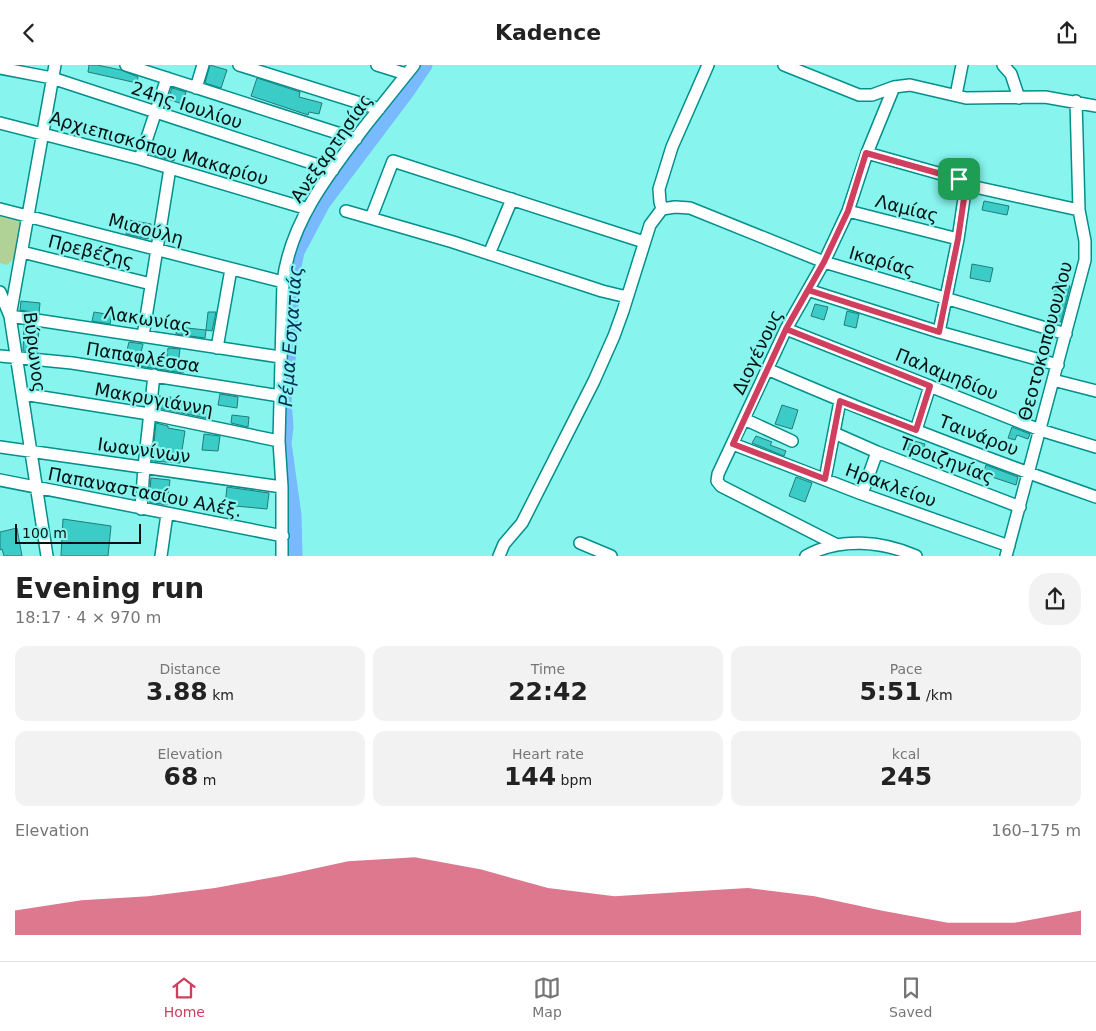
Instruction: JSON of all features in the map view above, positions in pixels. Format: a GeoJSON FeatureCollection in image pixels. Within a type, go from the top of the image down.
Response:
{"type":"FeatureCollection","features":[{"type":"Feature","properties":{"kind":"street","name":"Βύρωνος"},"geometry":{"type":"LineString","coordinates":[[47,556],[10,316],[55,65]]}},
{"type":"Feature","properties":{"kind":"street"},"geometry":{"type":"LineString","coordinates":[[126,65],[356,139]]}},
{"type":"Feature","properties":{"kind":"street"},"geometry":{"type":"LineString","coordinates":[[196,88],[204,65]]}},
{"type":"Feature","properties":{"kind":"street"},"geometry":{"type":"LineString","coordinates":[[238,65],[379,109]]}},
{"type":"Feature","properties":{"kind":"street"},"geometry":{"type":"LineString","coordinates":[[377,65],[410,70]]}},
{"type":"Feature","properties":{"kind":"street"},"geometry":{"type":"LineString","coordinates":[[499,556],[504,544],[522,523],[594,381],[614,337],[650,225],[662,209],[659,189],[672,147],[708,65]]}},
{"type":"Feature","properties":{"kind":"street"},"geometry":{"type":"LineString","coordinates":[[784,65],[859,95],[872,95],[894,87],[916,85],[966,98],[1045,97],[1096,106]]}},
{"type":"Feature","properties":{"kind":"street"},"geometry":{"type":"LineString","coordinates":[[957,90],[962,65]]}},
{"type":"Feature","properties":{"kind":"street"},"geometry":{"type":"LineString","coordinates":[[1003,65],[1011,74],[1019,98]]}},
{"type":"Feature","properties":{"kind":"street","name":"24ης Ιουλίου"},"geometry":{"type":"LineString","coordinates":[[0,68],[52,78],[333,170]]}},
{"type":"Feature","properties":{"kind":"street","name":"Ανεξαρτησίας"},"geometry":{"type":"LineString","coordinates":[[282,556],[282,487],[279,441],[280,357],[283,282],[290,247],[308,209],[333,170],[410,70]]}},
{"type":"Feature","properties":{"kind":"street"},"geometry":{"type":"LineString","coordinates":[[140,159],[167,78]]}},
{"type":"Feature","properties":{"kind":"street","name":"Διογένους"},"geometry":{"type":"LineString","coordinates":[[837,545],[721,486],[717,481],[718,474],[786,329],[824,262],[848,211],[866,153],[894,87]]}},
{"type":"Feature","properties":{"kind":"street","name":"Θεοτοκοπουουλου"},"geometry":{"type":"LineString","coordinates":[[1008,551],[1091,243],[1079,210],[1076,101]]}},
{"type":"Feature","properties":{"kind":"street","name":"Αρχιεπισκόπου Μακαρίου"},"geometry":{"type":"LineString","coordinates":[[0,123],[140,159],[308,209]]}},
{"type":"Feature","properties":{"kind":"street"},"geometry":{"type":"LineString","coordinates":[[866,153],[959,179],[966,185],[1079,210]]}},
{"type":"Feature","properties":{"kind":"street"},"geometry":{"type":"LineString","coordinates":[[371,218],[393,161],[644,242]]}},
{"type":"Feature","properties":{"kind":"street"},"geometry":{"type":"LineString","coordinates":[[143,336],[170,168]]}},
{"type":"Feature","properties":{"kind":"street"},"geometry":{"type":"LineString","coordinates":[[939,332],[958,239],[966,185]]}},
{"type":"Feature","properties":{"kind":"street"},"geometry":{"type":"LineString","coordinates":[[489,254],[512,199]]}},
{"type":"Feature","properties":{"kind":"street","name":"Ικαρίας"},"geometry":{"type":"LineString","coordinates":[[662,209],[675,207],[690,208],[824,262],[1066,334]]}},
{"type":"Feature","properties":{"kind":"street","name":"Μιαούλη"},"geometry":{"type":"LineString","coordinates":[[0,209],[283,282]]}},
{"type":"Feature","properties":{"kind":"street"},"geometry":{"type":"LineString","coordinates":[[346,211],[489,254],[602,291],[627,297]]}},
{"type":"Feature","properties":{"kind":"street","name":"Λαμίας"},"geometry":{"type":"LineString","coordinates":[[848,211],[958,239]]}},
{"type":"Feature","properties":{"kind":"street","name":"Πρεβέζης"},"geometry":{"type":"LineString","coordinates":[[22,252],[151,284]]}},
{"type":"Feature","properties":{"kind":"street"},"geometry":{"type":"LineString","coordinates":[[217,348],[231,269]]}},
{"type":"Feature","properties":{"kind":"street"},"geometry":{"type":"LineString","coordinates":[[808,290],[939,332],[1058,365]]}},
{"type":"Feature","properties":{"kind":"street"},"geometry":{"type":"LineString","coordinates":[[0,292],[10,316]]}},
{"type":"Feature","properties":{"kind":"street","name":"Λακωνίας"},"geometry":{"type":"LineString","coordinates":[[10,316],[280,357]]}},
{"type":"Feature","properties":{"kind":"street","name":"Παλαμηδίου"},"geometry":{"type":"LineString","coordinates":[[786,329],[1040,430],[1096,447]]}},
{"type":"Feature","properties":{"kind":"street","name":"Παπαφλέσσα"},"geometry":{"type":"LineString","coordinates":[[0,356],[72,363],[280,396]]}},
{"type":"Feature","properties":{"kind":"street","name":"Ταινάρου"},"geometry":{"type":"LineString","coordinates":[[767,369],[840,401],[1096,497]]}},
{"type":"Feature","properties":{"kind":"street"},"geometry":{"type":"LineString","coordinates":[[141,509],[154,375]]}},
{"type":"Feature","properties":{"kind":"street"},"geometry":{"type":"LineString","coordinates":[[1053,380],[1096,391]]}},
{"type":"Feature","properties":{"kind":"street"},"geometry":{"type":"LineString","coordinates":[[916,430],[930,386]]}},
{"type":"Feature","properties":{"kind":"street","name":"Μακρυγιάννη"},"geometry":{"type":"LineString","coordinates":[[23,394],[149,414],[279,441]]}},
{"type":"Feature","properties":{"kind":"street"},"geometry":{"type":"LineString","coordinates":[[825,479],[840,401]]}},
{"type":"Feature","properties":{"kind":"street"},"geometry":{"type":"LineString","coordinates":[[744,419],[792,441]]}},
{"type":"Feature","properties":{"kind":"street","name":"Τροιζηνίας"},"geometry":{"type":"LineString","coordinates":[[834,433],[877,452],[1020,507]]}},
{"type":"Feature","properties":{"kind":"street","name":"Ηρακλείου"},"geometry":{"type":"LineString","coordinates":[[733,444],[1008,551]]}},
{"type":"Feature","properties":{"kind":"street","name":"Ιωαννίνων"},"geometry":{"type":"LineString","coordinates":[[0,447],[282,487]]}},
{"type":"Feature","properties":{"kind":"street"},"geometry":{"type":"LineString","coordinates":[[862,494],[877,452]]}},
{"type":"Feature","properties":{"kind":"street","name":"Παπαναστασίου Αλέξ."},"geometry":{"type":"LineString","coordinates":[[0,481],[283,536]]}},
{"type":"Feature","properties":{"kind":"street"},"geometry":{"type":"LineString","coordinates":[[161,556],[167,514]]}},
{"type":"Feature","properties":{"kind":"street"},"geometry":{"type":"LineString","coordinates":[[580,543],[611,556]]}},
{"type":"Feature","properties":{"kind":"street"},"geometry":{"type":"LineString","coordinates":[[812,554],[837,545],[876,544],[911,555]]}},
{"type":"Feature","properties":{"kind":"green space"},"geometry":{"type":"Polygon","coordinates":[[[0,213],[21,219],[15,258],[7,265],[0,263],[0,213]]]}},
{"type":"Feature","properties":{"kind":"building"},"geometry":{"type":"Polygon","coordinates":[[[89,65],[121,70],[138,77],[137,83],[88,72],[89,65]]]}},
{"type":"Feature","properties":{"kind":"building"},"geometry":{"type":"Polygon","coordinates":[[[210,65],[227,70],[221,88],[205,83],[210,65]]]}},
{"type":"Feature","properties":{"kind":"building"},"geometry":{"type":"Polygon","coordinates":[[[257,78],[300,92],[299,97],[322,103],[319,114],[309,112],[308,115],[251,96],[257,78]]]}},
{"type":"Feature","properties":{"kind":"building"},"geometry":{"type":"Polygon","coordinates":[[[172,88],[186,92],[182,104],[168,99],[172,88]]]}},
{"type":"Feature","properties":{"kind":"building"},"geometry":{"type":"Polygon","coordinates":[[[152,146],[176,153],[174,161],[150,154],[152,146]]]}},
{"type":"Feature","properties":{"kind":"building"},"geometry":{"type":"Polygon","coordinates":[[[984,201],[1009,206],[1007,215],[982,210],[984,201]]]}},
{"type":"Feature","properties":{"kind":"building"},"geometry":{"type":"Polygon","coordinates":[[[129,220],[151,224],[148,239],[126,234],[129,220]]]}},
{"type":"Feature","properties":{"kind":"building"},"geometry":{"type":"Polygon","coordinates":[[[972,264],[993,268],[990,282],[970,278],[972,264]]]}},
{"type":"Feature","properties":{"kind":"building"},"geometry":{"type":"Polygon","coordinates":[[[1056,282],[1070,286],[1061,322],[1050,319],[1055,299],[1052,298],[1056,282]]]}},
{"type":"Feature","properties":{"kind":"building"},"geometry":{"type":"Polygon","coordinates":[[[21,301],[40,303],[39,313],[20,310],[21,301]]]}},
{"type":"Feature","properties":{"kind":"building"},"geometry":{"type":"Polygon","coordinates":[[[815,304],[828,307],[824,320],[811,316],[815,304]]]}},
{"type":"Feature","properties":{"kind":"building"},"geometry":{"type":"Polygon","coordinates":[[[847,311],[859,314],[856,328],[844,325],[847,311]]]}},
{"type":"Feature","properties":{"kind":"building"},"geometry":{"type":"Polygon","coordinates":[[[94,312],[112,315],[110,324],[92,321],[94,312]]]}},
{"type":"Feature","properties":{"kind":"building"},"geometry":{"type":"Polygon","coordinates":[[[208,312],[216,312],[212,331],[206,330],[208,312]]]}},
{"type":"Feature","properties":{"kind":"building"},"geometry":{"type":"Polygon","coordinates":[[[24,326],[39,329],[37,352],[23,351],[24,326]]]}},
{"type":"Feature","properties":{"kind":"building"},"geometry":{"type":"Polygon","coordinates":[[[177,327],[206,330],[205,338],[176,334],[177,327]]]}},
{"type":"Feature","properties":{"kind":"building"},"geometry":{"type":"Polygon","coordinates":[[[129,342],[143,344],[140,357],[126,354],[129,342]]]}},
{"type":"Feature","properties":{"kind":"building"},"geometry":{"type":"Polygon","coordinates":[[[168,348],[180,349],[178,366],[183,367],[183,373],[139,366],[140,363],[166,365],[168,348]]]}},
{"type":"Feature","properties":{"kind":"building"},"geometry":{"type":"Polygon","coordinates":[[[220,394],[238,397],[237,408],[218,405],[220,394]]]}},
{"type":"Feature","properties":{"kind":"building"},"geometry":{"type":"Polygon","coordinates":[[[159,396],[171,397],[170,400],[190,402],[211,408],[210,419],[158,408],[159,396]]]}},
{"type":"Feature","properties":{"kind":"building"},"geometry":{"type":"Polygon","coordinates":[[[782,405],[798,410],[792,429],[775,424],[782,405]]]}},
{"type":"Feature","properties":{"kind":"building"},"geometry":{"type":"Polygon","coordinates":[[[232,415],[249,417],[248,427],[231,423],[232,415]]]}},
{"type":"Feature","properties":{"kind":"building"},"geometry":{"type":"Polygon","coordinates":[[[156,423],[168,426],[168,428],[185,431],[180,463],[152,461],[156,423]]]}},
{"type":"Feature","properties":{"kind":"building"},"geometry":{"type":"Polygon","coordinates":[[[1012,427],[1030,434],[1028,439],[1017,435],[1015,440],[1008,438],[1012,427]]]}},
{"type":"Feature","properties":{"kind":"building"},"geometry":{"type":"Polygon","coordinates":[[[204,434],[220,436],[218,451],[202,450],[204,434]]]}},
{"type":"Feature","properties":{"kind":"building"},"geometry":{"type":"Polygon","coordinates":[[[756,436],[772,442],[770,445],[786,451],[784,456],[752,443],[756,436]]]}},
{"type":"Feature","properties":{"kind":"building"},"geometry":{"type":"Polygon","coordinates":[[[911,440],[925,444],[922,454],[907,449],[911,440]]]}},
{"type":"Feature","properties":{"kind":"building"},"geometry":{"type":"Polygon","coordinates":[[[986,465],[1018,477],[1016,485],[983,474],[986,465]]]}},
{"type":"Feature","properties":{"kind":"building"},"geometry":{"type":"Polygon","coordinates":[[[796,477],[812,483],[805,502],[789,496],[796,477]]]}},
{"type":"Feature","properties":{"kind":"building"},"geometry":{"type":"Polygon","coordinates":[[[151,478],[170,480],[167,505],[149,502],[151,478]]]}},
{"type":"Feature","properties":{"kind":"building"},"geometry":{"type":"Polygon","coordinates":[[[227,487],[269,493],[267,509],[225,505],[227,487]]]}},
{"type":"Feature","properties":{"kind":"building"},"geometry":{"type":"Polygon","coordinates":[[[63,519],[111,526],[108,556],[61,556],[63,519]]]}},
{"type":"Feature","properties":{"kind":"building"},"geometry":{"type":"Polygon","coordinates":[[[17,528],[22,556],[4,556],[2,549],[0,550],[0,532],[17,528]]]}},
{"type":"Feature","properties":{"kind":"waterway","name":"Ρέμα Εσχατιάς"},"geometry":{"type":"LineString","coordinates":[[295,556],[294,515],[284,443],[286,427],[284,400],[290,341],[292,276],[297,252],[323,203],[425,65]]}},
{"type":"Feature","properties":{"kind":"route"},"geometry":{"type":"LineString","coordinates":[[959,179],[866,153],[848,211],[824,262],[786,329],[733,444],[825,479],[840,401],[916,430],[930,386],[786,329],[808,290],[939,332],[958,239],[966,185],[959,179]]}}]}
